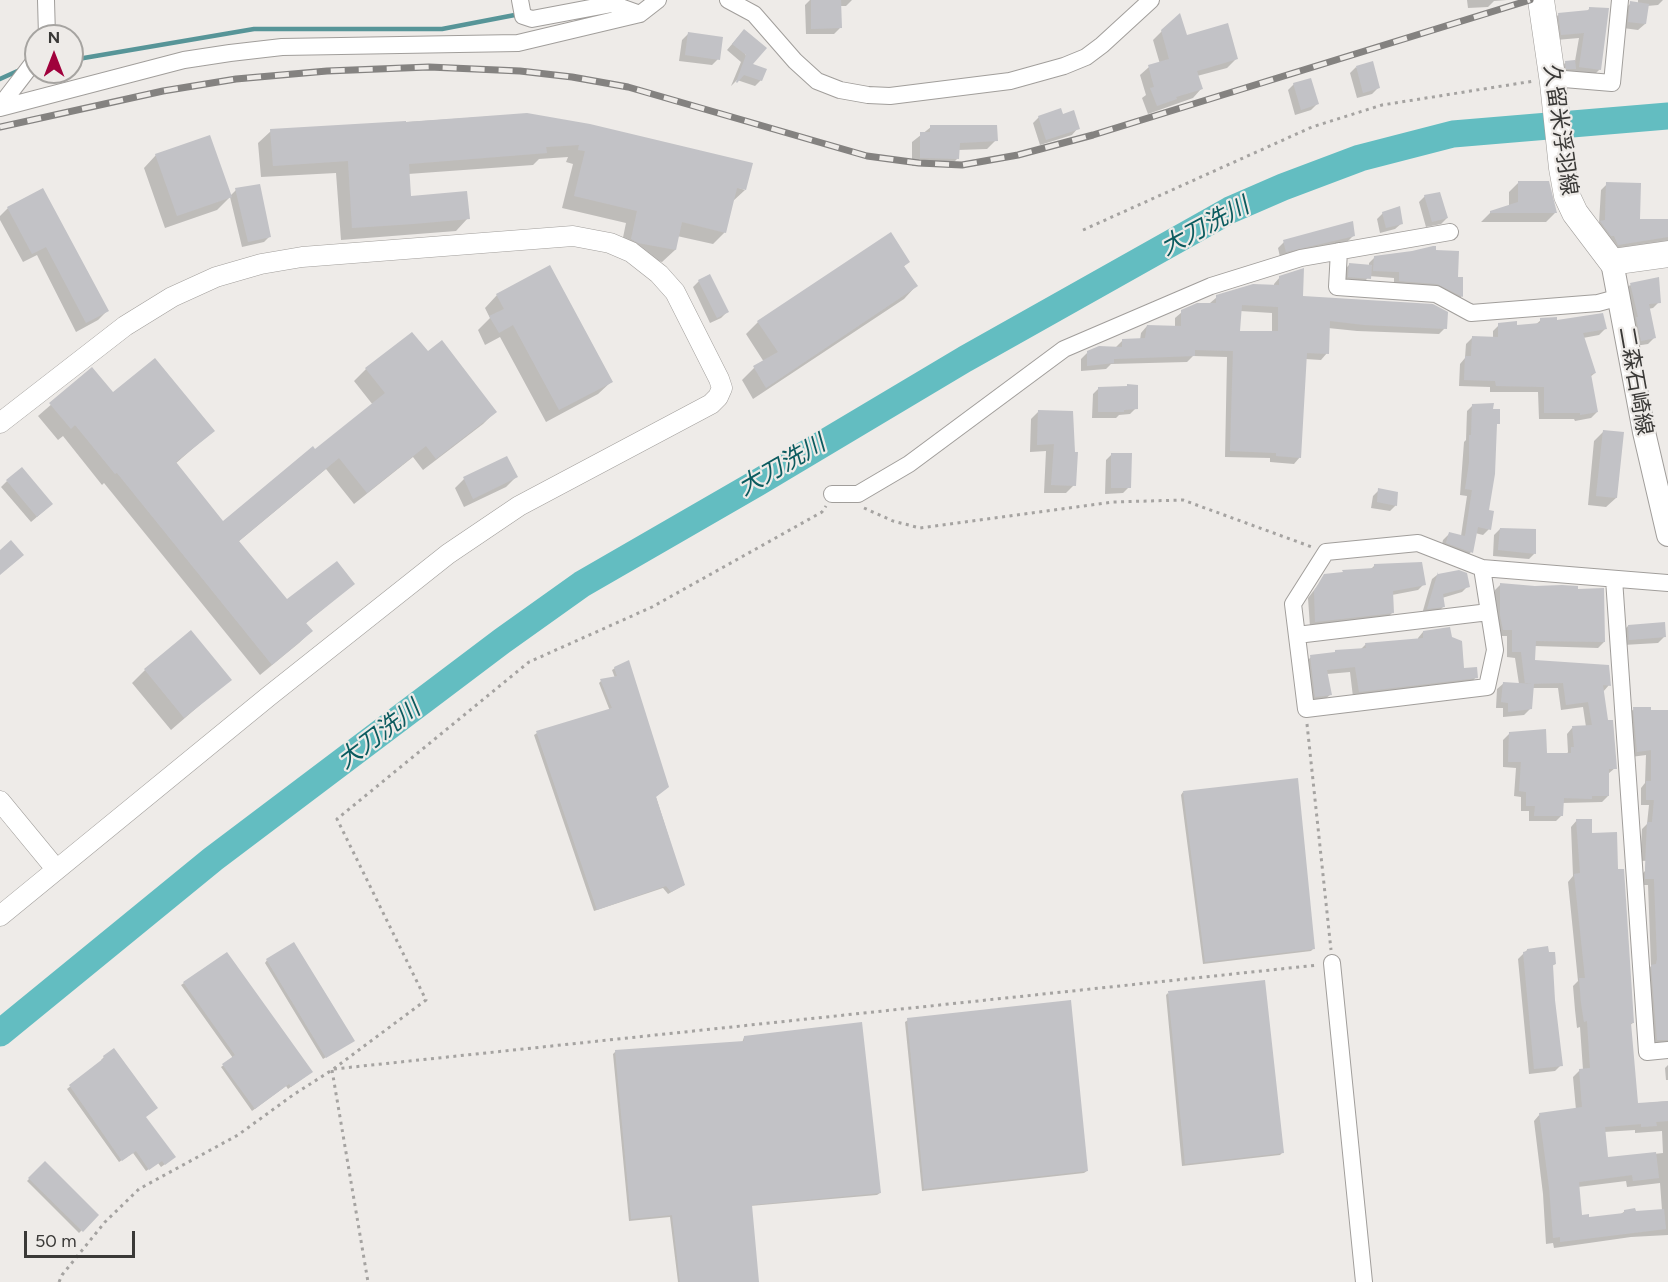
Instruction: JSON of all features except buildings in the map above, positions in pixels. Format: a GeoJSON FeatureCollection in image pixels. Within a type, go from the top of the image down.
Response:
{"type":"FeatureCollection","features":[{"type":"Feature","properties":{"kind":"main road","name":"久留米浮羽線"},"geometry":{"type":"LineString","coordinates":[[1541,0],[1567,196],[1575,213],[1612,262]]}},
{"type":"Feature","properties":{"kind":"main road"},"geometry":{"type":"LineString","coordinates":[[1612,262],[1668,254]]}},
{"type":"Feature","properties":{"kind":"main road","name":"二森石崎線"},"geometry":{"type":"LineString","coordinates":[[1612,262],[1644,432],[1668,535]]}},
{"type":"Feature","properties":{"kind":"street"},"geometry":{"type":"LineString","coordinates":[[46,0],[47,24]]}},
{"type":"Feature","properties":{"kind":"street"},"geometry":{"type":"LineString","coordinates":[[520,0],[523,16],[532,19],[612,4],[640,14]]}},
{"type":"Feature","properties":{"kind":"street"},"geometry":{"type":"LineString","coordinates":[[0,107],[184,60],[230,53],[282,47],[518,43],[640,14],[657,0]]}},
{"type":"Feature","properties":{"kind":"street"},"geometry":{"type":"LineString","coordinates":[[728,0],[754,14],[795,61],[817,81],[840,90],[890,96],[1010,81],[1064,66],[1086,57],[1102,45],[1151,0]]}},
{"type":"Feature","properties":{"kind":"street"},"geometry":{"type":"LineString","coordinates":[[1553,80],[1612,83],[1620,0]]}},
{"type":"Feature","properties":{"kind":"street"},"geometry":{"type":"LineString","coordinates":[[0,107],[24,75]]}},
{"type":"Feature","properties":{"kind":"street"},"geometry":{"type":"LineString","coordinates":[[832,494],[858,494],[909,464],[1064,349],[1211,286],[1301,258],[1450,232]]}},
{"type":"Feature","properties":{"kind":"street"},"geometry":{"type":"LineString","coordinates":[[0,916],[448,554],[519,506],[711,404],[718,398],[722,388],[675,292],[659,274],[631,252],[610,243],[573,236],[302,257],[261,264],[216,277],[172,297],[125,326],[4,413]]}},
{"type":"Feature","properties":{"kind":"street"},"geometry":{"type":"LineString","coordinates":[[1339,251],[1337,287],[1436,294],[1471,313],[1598,303],[1620,297]]}},
{"type":"Feature","properties":{"kind":"street"},"geometry":{"type":"LineString","coordinates":[[1482,568],[1495,650],[1487,687],[1306,709],[1293,604],[1326,552],[1418,543],[1482,568],[1668,583]]}},
{"type":"Feature","properties":{"kind":"street"},"geometry":{"type":"LineString","coordinates":[[1614,579],[1647,1052],[1668,1050]]}},
{"type":"Feature","properties":{"kind":"street"},"geometry":{"type":"LineString","coordinates":[[1297,635],[1489,612]]}},
{"type":"Feature","properties":{"kind":"street"},"geometry":{"type":"LineString","coordinates":[[0,801],[56,869]]}},
{"type":"Feature","properties":{"kind":"street"},"geometry":{"type":"LineString","coordinates":[[1332,963],[1364,1282]]}},
{"type":"Feature","properties":{"kind":"path"},"geometry":{"type":"LineString","coordinates":[[1083,230],[1312,127],[1382,105],[1553,80]]}},
{"type":"Feature","properties":{"kind":"path"},"geometry":{"type":"LineString","coordinates":[[59,1282],[62,1275],[105,1222],[139,1189],[237,1135],[332,1070],[426,1000],[337,819],[529,662],[652,607],[822,512],[832,494]]}},
{"type":"Feature","properties":{"kind":"path"},"geometry":{"type":"LineString","coordinates":[[863,508],[893,521],[920,528],[1113,502],[1183,500],[1326,552]]}},
{"type":"Feature","properties":{"kind":"path"},"geometry":{"type":"LineString","coordinates":[[332,1070],[1332,963],[1306,709]]}},
{"type":"Feature","properties":{"kind":"path"},"geometry":{"type":"LineString","coordinates":[[332,1070],[368,1282]]}},
{"type":"Feature","properties":{"kind":"waterway"},"geometry":{"type":"LineString","coordinates":[[84,58],[254,29],[442,29],[520,14]]}},
{"type":"Feature","properties":{"kind":"waterway"},"geometry":{"type":"LineString","coordinates":[[0,79],[22,69]]}},
{"type":"Feature","properties":{"kind":"waterway","name":"大刀洗川"},"geometry":{"type":"LineString","coordinates":[[0,1033],[213,859],[502,641],[582,584],[965,359],[1230,210],[1360,158],[1453,134],[1668,116]]}},
{"type":"Feature","properties":{"kind":"railway"},"geometry":{"type":"LineString","coordinates":[[0,127],[163,91],[236,79],[327,71],[429,67],[520,71],[628,87],[867,156],[919,163],[962,165],[1018,155],[1093,135],[1530,0]]}}]}
